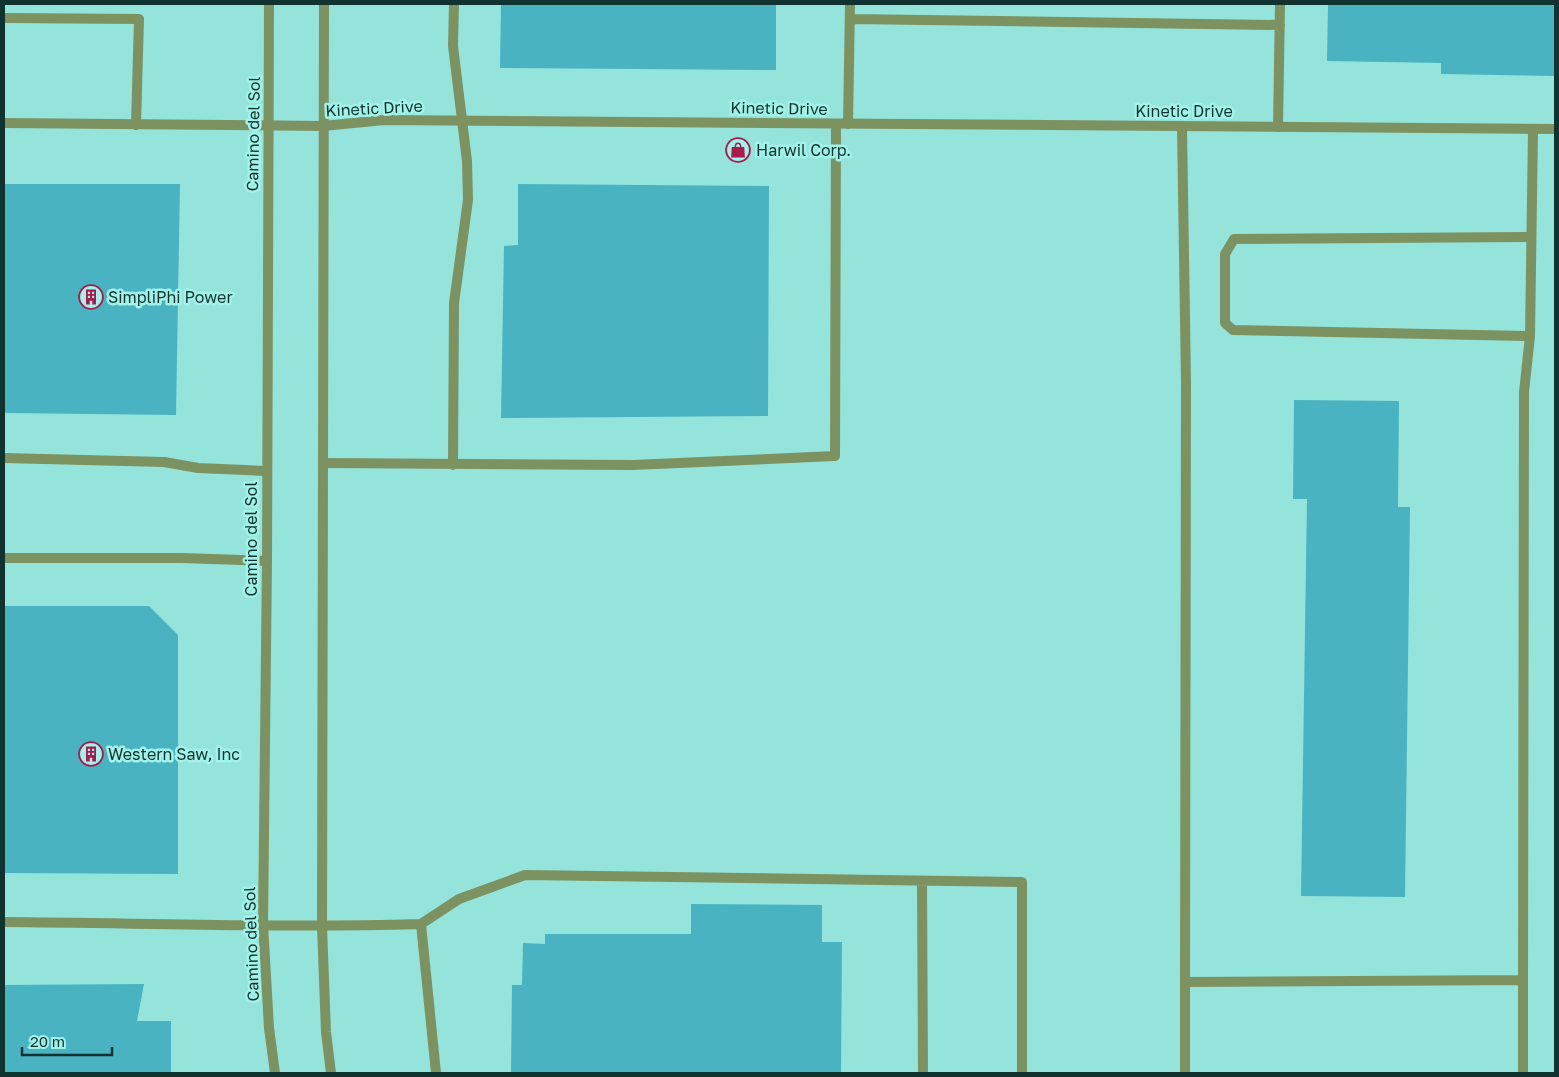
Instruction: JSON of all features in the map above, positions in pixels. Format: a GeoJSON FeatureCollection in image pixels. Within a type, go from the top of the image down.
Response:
{"type":"FeatureCollection","features":[{"type":"Feature","properties":{"kind":"street","name":"Camino del Sol"},"geometry":{"type":"LineString","coordinates":[[269,4],[267,126],[267,561],[263,924],[269,1028],[275,1073]]}},
{"type":"Feature","properties":{"kind":"street"},"geometry":{"type":"LineString","coordinates":[[324,4],[322,927],[326,1032],[332,1073]]}},
{"type":"Feature","properties":{"kind":"street"},"geometry":{"type":"LineString","coordinates":[[453,465],[454,303],[468,200],[467,161],[453,46],[454,4]]}},
{"type":"Feature","properties":{"kind":"street"},"geometry":{"type":"LineString","coordinates":[[848,124],[850,4]]}},
{"type":"Feature","properties":{"kind":"street"},"geometry":{"type":"LineString","coordinates":[[1278,127],[1280,4]]}},
{"type":"Feature","properties":{"kind":"street"},"geometry":{"type":"LineString","coordinates":[[4,18],[139,20],[136,125]]}},
{"type":"Feature","properties":{"kind":"street"},"geometry":{"type":"LineString","coordinates":[[850,19],[1280,25]]}},
{"type":"Feature","properties":{"kind":"street","name":"Kinetic Drive"},"geometry":{"type":"LineString","coordinates":[[4,123],[323,126],[384,120],[462,120],[1555,130]]}},
{"type":"Feature","properties":{"kind":"street"},"geometry":{"type":"LineString","coordinates":[[323,463],[633,465],[835,456],[836,124]]}},
{"type":"Feature","properties":{"kind":"street"},"geometry":{"type":"LineString","coordinates":[[1182,126],[1186,383],[1185,1073]]}},
{"type":"Feature","properties":{"kind":"street"},"geometry":{"type":"LineString","coordinates":[[1523,1073],[1524,392],[1530,336],[1533,129]]}},
{"type":"Feature","properties":{"kind":"street"},"geometry":{"type":"LineString","coordinates":[[1530,336],[1233,330],[1225,323],[1225,254],[1234,239],[1531,237]]}},
{"type":"Feature","properties":{"kind":"street"},"geometry":{"type":"LineString","coordinates":[[4,458],[164,462],[198,468],[266,471]]}},
{"type":"Feature","properties":{"kind":"street"},"geometry":{"type":"LineString","coordinates":[[4,558],[181,558],[267,561]]}},
{"type":"Feature","properties":{"kind":"street"},"geometry":{"type":"LineString","coordinates":[[4,922],[263,924],[322,927],[421,924],[459,899],[525,875],[1022,882],[1022,1073]]}},
{"type":"Feature","properties":{"kind":"street"},"geometry":{"type":"LineString","coordinates":[[922,881],[923,1073]]}},
{"type":"Feature","properties":{"kind":"street"},"geometry":{"type":"LineString","coordinates":[[421,924],[436,1073]]}},
{"type":"Feature","properties":{"kind":"street"},"geometry":{"type":"LineString","coordinates":[[1186,982],[1523,980]]}},
{"type":"Feature","properties":{"kind":"building"},"geometry":{"type":"Polygon","coordinates":[[[501,4],[776,4],[776,70],[500,68],[501,4]]]}},
{"type":"Feature","properties":{"kind":"building"},"geometry":{"type":"Polygon","coordinates":[[[1328,4],[1555,4],[1555,76],[1441,74],[1441,63],[1327,61],[1328,4]]]}},
{"type":"Feature","properties":{"kind":"building","name":"SimpliPhi Power"},"geometry":{"type":"Polygon","coordinates":[[[4,184],[180,184],[176,415],[6,413],[4,411],[4,184]]]}},
{"type":"Feature","properties":{"kind":"building"},"geometry":{"type":"Polygon","coordinates":[[[518,184],[769,186],[768,416],[501,418],[504,246],[518,245],[518,184]]]}},
{"type":"Feature","properties":{"kind":"building"},"geometry":{"type":"Polygon","coordinates":[[[1294,400],[1399,401],[1398,507],[1410,507],[1405,897],[1301,896],[1307,499],[1293,499],[1294,400]]]}},
{"type":"Feature","properties":{"kind":"building","name":"Western Saw, Inc"},"geometry":{"type":"Polygon","coordinates":[[[4,606],[149,606],[178,635],[178,874],[4,873],[4,606]]]}},
{"type":"Feature","properties":{"kind":"building"},"geometry":{"type":"Polygon","coordinates":[[[691,904],[822,905],[822,942],[842,942],[841,1073],[511,1073],[512,985],[522,985],[523,943],[545,944],[545,934],[691,934],[691,904]]]}},
{"type":"Feature","properties":{"kind":"building"},"geometry":{"type":"Polygon","coordinates":[[[144,984],[137,1021],[171,1021],[171,1073],[4,1073],[4,985],[144,984]]]}},
{"type":"Feature","properties":{"kind":"place","name":"Harwil Corp."},"geometry":{"type":"Point","coordinates":[738,150]}},
{"type":"Feature","properties":{"kind":"place","name":"SimpliPhi Power"},"geometry":{"type":"Point","coordinates":[91,297]}},
{"type":"Feature","properties":{"kind":"place","name":"Western Saw, Inc"},"geometry":{"type":"Point","coordinates":[91,754]}}]}
